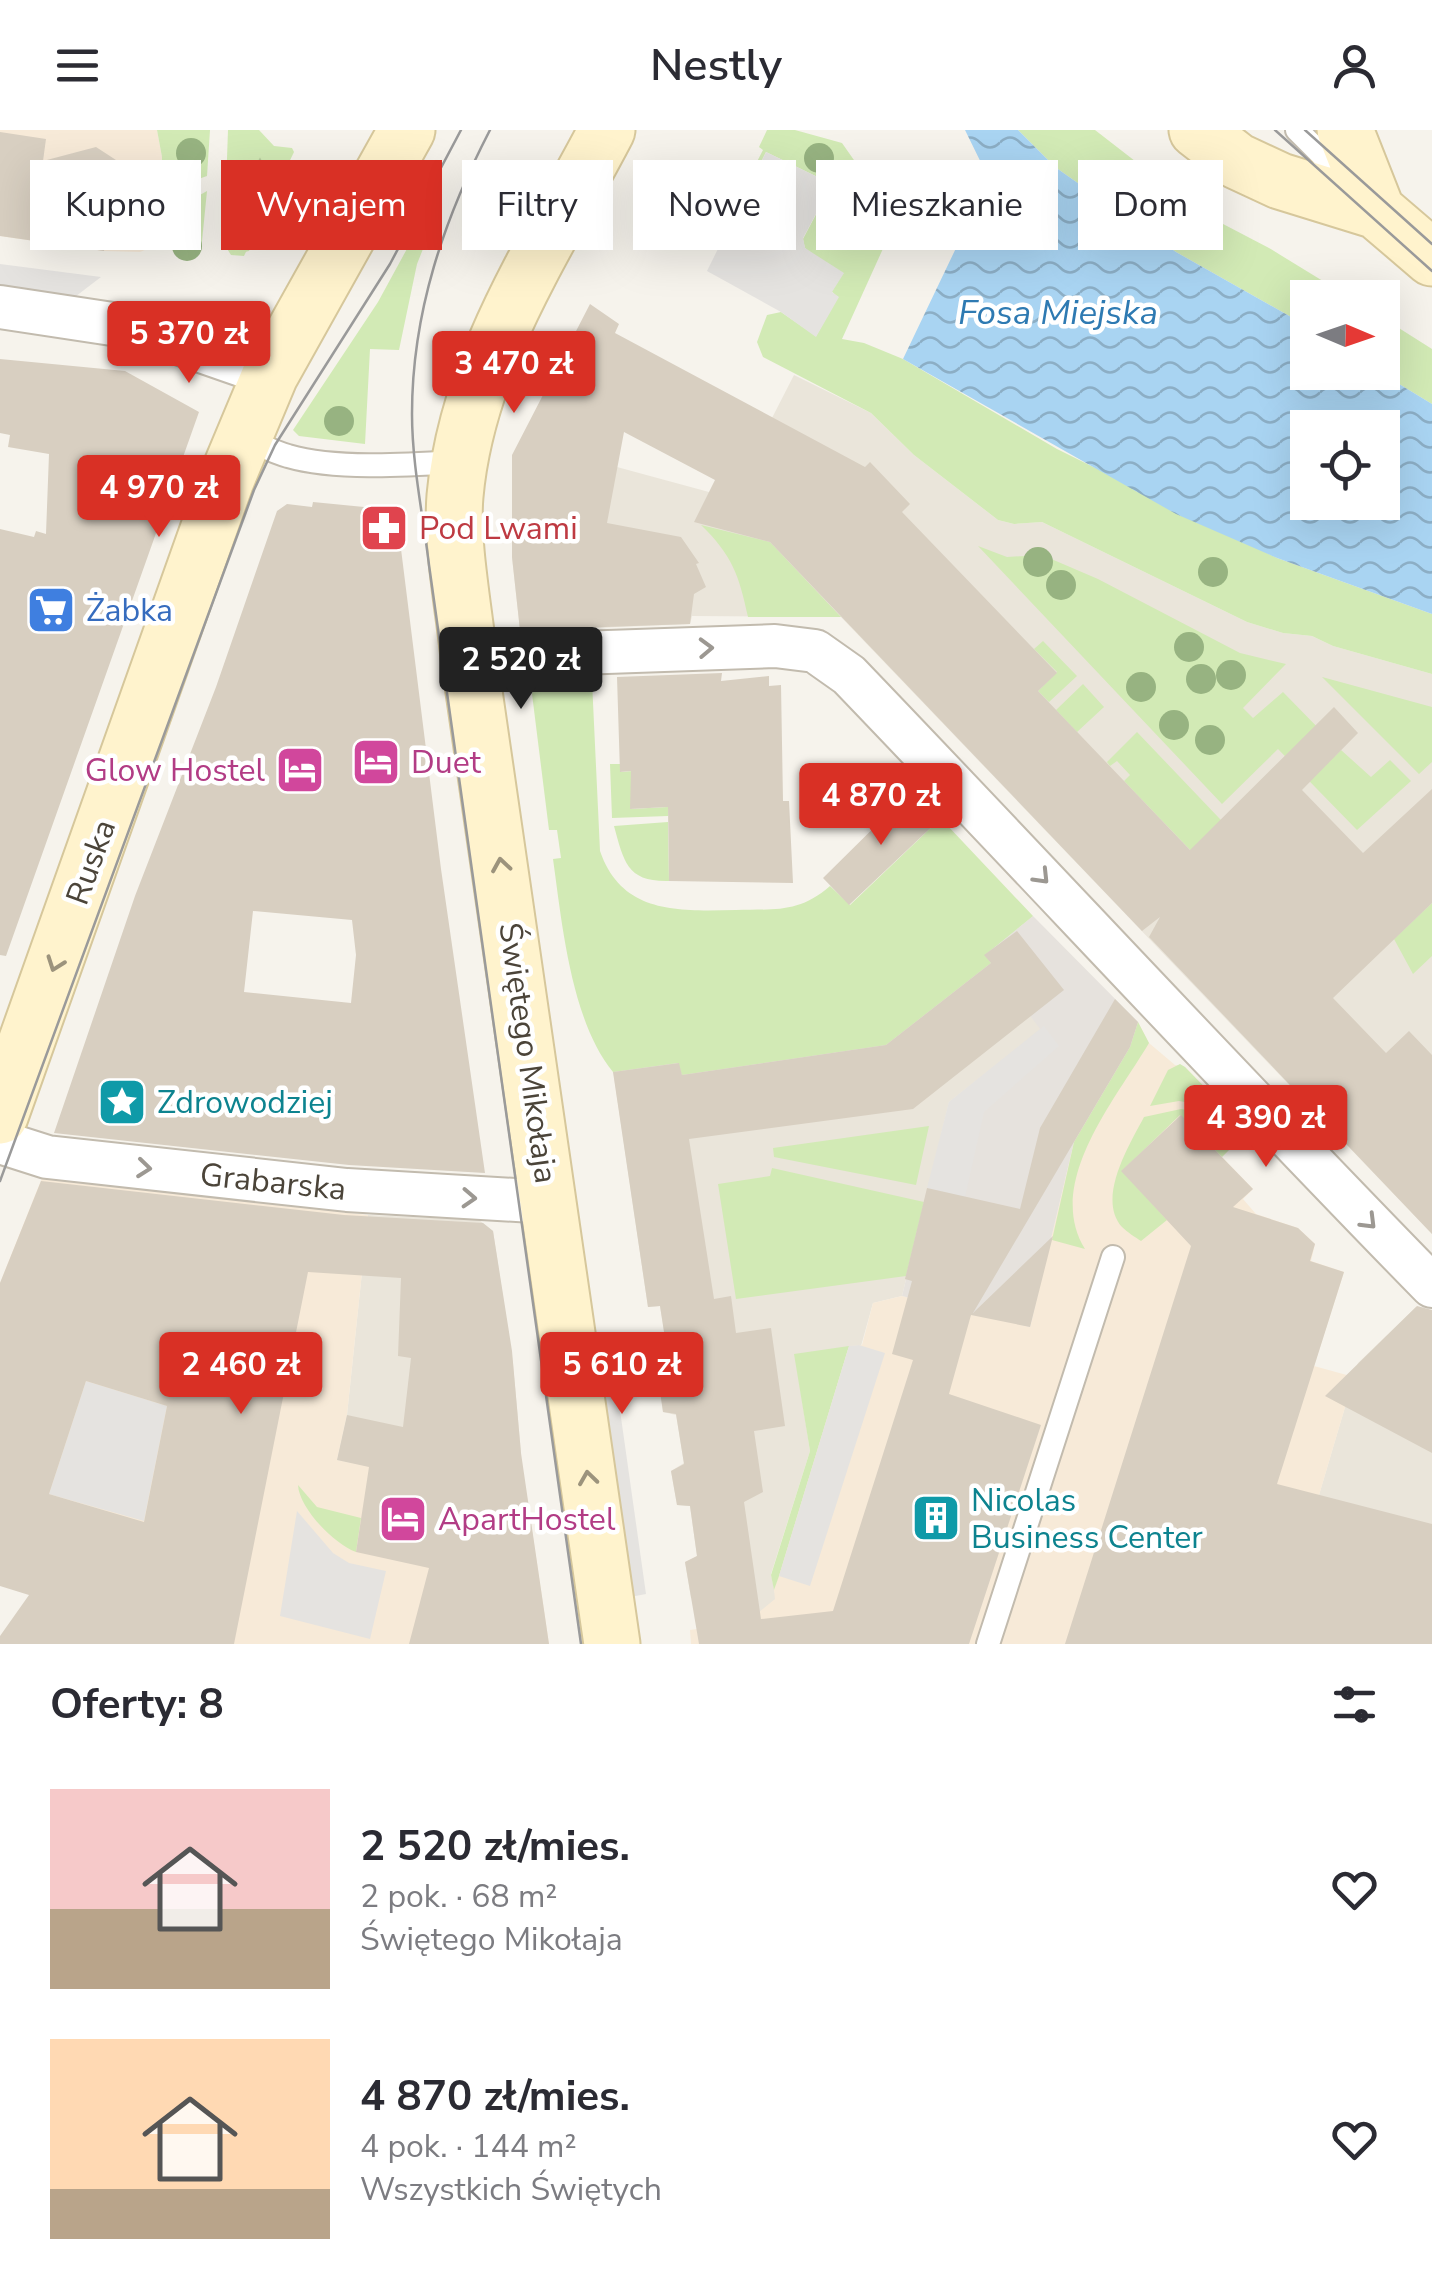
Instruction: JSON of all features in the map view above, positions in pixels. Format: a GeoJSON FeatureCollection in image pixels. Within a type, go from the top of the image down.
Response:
{"type":"FeatureCollection","features":[{"type":"Feature","properties":{"kind":"main road","name":"Ruska"},"geometry":{"type":"LineString","coordinates":[[0,1116],[226,480],[270,375],[407,130]]}},
{"type":"Feature","properties":{"kind":"main road","name":"Świętego Mikołaja"},"geometry":{"type":"LineString","coordinates":[[606,130],[492,349],[470,413],[454,514],[469,656],[612,1644]]}},
{"type":"Feature","properties":{"kind":"main road"},"geometry":{"type":"LineString","coordinates":[[1198,130],[1236,160],[1280,181],[1377,211],[1432,258]]}},
{"type":"Feature","properties":{"kind":"main road"},"geometry":{"type":"LineString","coordinates":[[1345,130],[1377,211]]}},
{"type":"Feature","properties":{"kind":"street"},"geometry":{"type":"LineString","coordinates":[[0,307],[132,328],[270,375]]}},
{"type":"Feature","properties":{"kind":"street"},"geometry":{"type":"LineString","coordinates":[[469,656],[775,646],[815,651],[849,675],[1296,1148],[1432,1286]]}},
{"type":"Feature","properties":{"kind":"street","name":"Grabarska"},"geometry":{"type":"LineString","coordinates":[[0,1142],[47,1158],[347,1190],[549,1202]]}},
{"type":"Feature","properties":{"kind":"lane"},"geometry":{"type":"LineString","coordinates":[[1297,130],[1377,211]]}},
{"type":"Feature","properties":{"kind":"lane"},"geometry":{"type":"LineString","coordinates":[[244,438],[288,456],[326,461],[400,466],[460,462]]}},
{"type":"Feature","properties":{"kind":"lane"},"geometry":{"type":"LineString","coordinates":[[988,1644],[1113,1257]]}},
{"type":"Feature","properties":{"kind":"shaded area"},"geometry":{"type":"Polygon","coordinates":[[[0,130],[157,130],[162,160],[30,160],[30,240],[0,236],[0,130]]]}},
{"type":"Feature","properties":{"kind":"shaded area"},"geometry":{"type":"Polygon","coordinates":[[[766,152],[782,160],[762,160],[766,152]]]}},
{"type":"Feature","properties":{"kind":"shaded area"},"geometry":{"type":"Polygon","coordinates":[[[796,167],[816,176],[816,214],[803,238],[805,248],[844,273],[832,292],[839,297],[816,337],[781,312],[707,271],[717,250],[796,250],[796,167]]]}},
{"type":"Feature","properties":{"kind":"shaded area"},"geometry":{"type":"Polygon","coordinates":[[[0,264],[101,277],[67,303],[0,293],[0,264]]]}},
{"type":"Feature","properties":{"kind":"shaded area"},"geometry":{"type":"Polygon","coordinates":[[[794,375],[871,413],[914,455],[998,520],[1014,524],[1042,522],[1247,622],[1283,633],[1312,636],[1333,646],[1432,674],[1432,1234],[841,617],[692,616],[690,624],[520,631],[512,557],[514,451],[617,467],[731,498],[794,375]]]}},
{"type":"Feature","properties":{"kind":"shaded area"},"geometry":{"type":"Polygon","coordinates":[[[1033,916],[985,955],[1041,1029],[949,1102],[902,1296],[873,1303],[861,1346],[795,1355],[810,1451],[771,1574],[776,1599],[747,1623],[691,1598],[685,1562],[697,1556],[690,1506],[677,1505],[671,1471],[684,1463],[676,1415],[663,1412],[658,1377],[670,1370],[660,1306],[648,1307],[595,948],[1033,916]]]}},
{"type":"Feature","properties":{"kind":"shaded area"},"geometry":{"type":"Polygon","coordinates":[[[1033,916],[1138,1022],[1130,1047],[1074,1142],[1030,1327],[902,1296],[949,1102],[1040,1029],[985,955],[1033,916]]]}},
{"type":"Feature","properties":{"kind":"shaded area"},"geometry":{"type":"Polygon","coordinates":[[[1138,1022],[1149,1043],[1175,1065],[1185,1067],[1248,1131],[1222,1157],[1253,1189],[1243,1199],[1256,1214],[1298,1228],[1315,1244],[1311,1261],[1344,1272],[1314,1366],[1354,1377],[1275,1644],[691,1644],[690,1630],[747,1622],[775,1599],[774,1590],[849,1346],[862,1345],[873,1303],[902,1296],[1030,1327],[1074,1142],[1130,1047],[1138,1022]]]}},
{"type":"Feature","properties":{"kind":"shaded area"},"geometry":{"type":"Polygon","coordinates":[[[1044,1026],[1059,1046],[984,1112],[965,1197],[927,1188],[949,1102],[1044,1026]]]}},
{"type":"Feature","properties":{"kind":"shaded area"},"geometry":{"type":"Polygon","coordinates":[[[42,1178],[368,1215],[347,1415],[337,1460],[527,1497],[549,1644],[59,1644],[106,1511],[49,1494],[0,1283],[42,1178]]]}},
{"type":"Feature","properties":{"kind":"shaded area"},"geometry":{"type":"Polygon","coordinates":[[[368,1215],[479,1220],[493,1231],[513,1364],[521,1453],[419,1479],[337,1460],[347,1415],[368,1215]]]}},
{"type":"Feature","properties":{"kind":"shaded area"},"geometry":{"type":"Polygon","coordinates":[[[1416,1307],[1432,1322],[1432,1644],[1275,1644],[1358,1363],[1416,1307]]]}},
{"type":"Feature","properties":{"kind":"shaded area"},"geometry":{"type":"Polygon","coordinates":[[[849,1346],[885,1353],[810,1586],[779,1576],[849,1346]]]}},
{"type":"Feature","properties":{"kind":"shaded area"},"geometry":{"type":"Polygon","coordinates":[[[615,1375],[646,1594],[630,1597],[598,1377],[615,1375]]]}},
{"type":"Feature","properties":{"kind":"shaded area"},"geometry":{"type":"Polygon","coordinates":[[[86,1381],[167,1406],[144,1521],[49,1494],[86,1381]]]}},
{"type":"Feature","properties":{"kind":"shaded area"},"geometry":{"type":"Polygon","coordinates":[[[297,1511],[333,1553],[349,1563],[386,1571],[370,1639],[280,1616],[297,1511]]]}},
{"type":"Feature","properties":{"kind":"green space"},"geometry":{"type":"Polygon","coordinates":[[[157,130],[210,130],[207,176],[201,178],[201,160],[162,160],[157,130]]]}},
{"type":"Feature","properties":{"kind":"green space"},"geometry":{"type":"Polygon","coordinates":[[[228,130],[259,130],[274,146],[292,148],[294,152],[290,160],[227,160],[228,130]]]}},
{"type":"Feature","properties":{"kind":"green space"},"geometry":{"type":"Polygon","coordinates":[[[767,130],[795,130],[842,143],[854,160],[816,160],[816,176],[796,167],[796,160],[782,160],[766,152],[758,160],[763,150],[759,147],[767,130]]]}},
{"type":"Feature","properties":{"kind":"green space"},"geometry":{"type":"Polygon","coordinates":[[[1018,130],[1095,130],[1134,160],[1078,160],[1078,183],[1058,169],[1058,160],[1048,160],[1018,130]]]}},
{"type":"Feature","properties":{"kind":"green space"},"geometry":{"type":"Polygon","coordinates":[[[260,147],[280,160],[241,160],[260,147]]]}},
{"type":"Feature","properties":{"kind":"green space"},"geometry":{"type":"Polygon","coordinates":[[[207,191],[201,251],[189,250],[201,250],[201,194],[207,191]]]}},
{"type":"Feature","properties":{"kind":"green space"},"geometry":{"type":"Polygon","coordinates":[[[816,214],[816,250],[882,250],[842,339],[864,343],[903,359],[1057,449],[1277,558],[1432,614],[1432,674],[1333,646],[1312,636],[1283,633],[1247,622],[1042,522],[1014,524],[998,520],[914,455],[871,413],[763,357],[757,342],[767,315],[781,312],[816,336],[838,297],[803,239],[816,214]]]}},
{"type":"Feature","properties":{"kind":"green space"},"geometry":{"type":"Polygon","coordinates":[[[1223,224],[1321,280],[1290,280],[1290,316],[1173,250],[1223,250],[1223,224]]]}},
{"type":"Feature","properties":{"kind":"green space"},"geometry":{"type":"Polygon","coordinates":[[[228,250],[247,250],[244,256],[231,255],[228,250]]]}},
{"type":"Feature","properties":{"kind":"green space"},"geometry":{"type":"Polygon","coordinates":[[[406,250],[423,250],[399,350],[370,349],[365,444],[299,436],[293,430],[378,302],[406,250]]]}},
{"type":"Feature","properties":{"kind":"green space"},"geometry":{"type":"Polygon","coordinates":[[[1400,329],[1432,349],[1432,404],[1400,385],[1400,329]]]}},
{"type":"Feature","properties":{"kind":"green space"},"geometry":{"type":"Polygon","coordinates":[[[701,525],[770,542],[841,617],[748,617],[733,566],[701,525]]]}},
{"type":"Feature","properties":{"kind":"green space"},"geometry":{"type":"Polygon","coordinates":[[[978,546],[1007,557],[1042,555],[1098,579],[1240,653],[1286,664],[1243,708],[1253,718],[1283,692],[1327,737],[1327,755],[1335,756],[1341,750],[1371,777],[1390,760],[1411,781],[1357,830],[1278,749],[1222,804],[978,546]]]}},
{"type":"Feature","properties":{"kind":"green space"},"geometry":{"type":"Polygon","coordinates":[[[1043,641],[1077,676],[1049,702],[1038,691],[1057,672],[1034,649],[1043,641]]]}},
{"type":"Feature","properties":{"kind":"green space"},"geometry":{"type":"Polygon","coordinates":[[[1322,677],[1432,707],[1432,762],[1419,774],[1322,677]]]}},
{"type":"Feature","properties":{"kind":"green space"},"geometry":{"type":"Polygon","coordinates":[[[592,681],[600,851],[610,872],[638,898],[674,909],[775,909],[808,901],[830,886],[850,905],[938,821],[913,789],[1033,916],[985,955],[991,963],[886,1045],[682,1075],[678,1063],[613,1072],[587,1026],[571,970],[553,859],[561,858],[557,830],[549,830],[532,694],[534,685],[543,682],[592,681]]]}},
{"type":"Feature","properties":{"kind":"green space"},"geometry":{"type":"Polygon","coordinates":[[[1083,684],[1104,707],[1077,732],[1056,710],[1083,684]]]}},
{"type":"Feature","properties":{"kind":"green space"},"geometry":{"type":"Polygon","coordinates":[[[1137,732],[1260,861],[1195,855],[1124,781],[1130,775],[1117,761],[1110,766],[1107,762],[1137,732]]]}},
{"type":"Feature","properties":{"kind":"green space"},"geometry":{"type":"Polygon","coordinates":[[[610,764],[620,764],[621,772],[632,771],[630,809],[668,807],[668,816],[612,818],[610,764]]]}},
{"type":"Feature","properties":{"kind":"green space"},"geometry":{"type":"Polygon","coordinates":[[[668,822],[669,881],[636,874],[625,859],[614,826],[668,822]]]}},
{"type":"Feature","properties":{"kind":"green space"},"geometry":{"type":"Polygon","coordinates":[[[1432,903],[1432,956],[1413,974],[1394,939],[1432,903]]]}},
{"type":"Feature","properties":{"kind":"green space"},"geometry":{"type":"Polygon","coordinates":[[[1138,1022],[1149,1043],[1103,1115],[1079,1170],[1073,1197],[1075,1223],[1085,1249],[1052,1240],[1074,1142],[1130,1047],[1138,1022]]]}},
{"type":"Feature","properties":{"kind":"green space"},"geometry":{"type":"Polygon","coordinates":[[[1180,1064],[1226,1109],[1179,1101],[1150,1106],[1168,1070],[1180,1064]]]}},
{"type":"Feature","properties":{"kind":"green space"},"geometry":{"type":"Polygon","coordinates":[[[1181,1109],[1234,1117],[1248,1131],[1222,1157],[1180,1115],[1122,1171],[1167,1220],[1141,1241],[1122,1227],[1115,1215],[1112,1201],[1118,1171],[1144,1117],[1181,1109]]]}},
{"type":"Feature","properties":{"kind":"green space"},"geometry":{"type":"Polygon","coordinates":[[[929,1126],[916,1185],[774,1157],[773,1148],[929,1126]]]}},
{"type":"Feature","properties":{"kind":"green space"},"geometry":{"type":"Polygon","coordinates":[[[772,1168],[924,1202],[906,1276],[736,1299],[718,1184],[770,1176],[772,1168]]]}},
{"type":"Feature","properties":{"kind":"green space"},"geometry":{"type":"Polygon","coordinates":[[[849,1346],[774,1590],[771,1575],[810,1451],[794,1354],[849,1346]]]}},
{"type":"Feature","properties":{"kind":"green space"},"geometry":{"type":"Polygon","coordinates":[[[298,1485],[317,1507],[361,1518],[356,1552],[319,1524],[304,1504],[298,1485]]]}},
{"type":"Feature","properties":{"kind":"water","name":"Fosa Miejska"},"geometry":{"type":"Polygon","coordinates":[[[965,130],[1018,130],[1048,160],[980,160],[965,130]]]}},
{"type":"Feature","properties":{"kind":"water","name":"Fosa Miejska"},"geometry":{"type":"Polygon","coordinates":[[[1058,169],[1078,183],[1078,250],[1173,250],[1290,316],[1290,390],[1400,390],[1400,385],[1432,404],[1432,614],[1277,558],[1176,514],[903,359],[955,250],[1058,250],[1058,169]]]}},
{"type":"Feature","properties":{"kind":"building"},"geometry":{"type":"Polygon","coordinates":[[[0,132],[46,139],[43,160],[30,160],[30,240],[0,236],[0,132]]]}},
{"type":"Feature","properties":{"kind":"building"},"geometry":{"type":"Polygon","coordinates":[[[96,147],[116,160],[47,160],[96,147]]]}},
{"type":"Feature","properties":{"kind":"building"},"geometry":{"type":"Polygon","coordinates":[[[590,304],[619,324],[615,333],[865,467],[870,462],[910,504],[902,512],[1057,673],[1038,691],[1190,850],[1334,707],[1358,733],[1302,790],[1363,853],[1432,789],[1432,903],[1333,998],[1386,1053],[1409,1031],[1432,1055],[1432,1234],[1149,937],[1160,917],[1142,931],[770,542],[694,522],[715,480],[624,432],[607,523],[681,537],[699,563],[696,564],[706,587],[694,594],[690,624],[520,630],[512,557],[512,455],[590,304]]]}},
{"type":"Feature","properties":{"kind":"building"},"geometry":{"type":"Polygon","coordinates":[[[0,359],[125,371],[199,412],[6,956],[0,955],[0,529],[34,537],[36,531],[46,534],[49,454],[8,447],[10,435],[0,433],[0,359]]]}},
{"type":"Feature","properties":{"kind":"building"},"geometry":{"type":"Polygon","coordinates":[[[313,502],[364,507],[364,512],[386,513],[398,525],[441,869],[485,1173],[349,1165],[54,1133],[135,896],[216,687],[277,511],[287,504],[312,507],[313,502]],[[253,911],[244,992],[351,1003],[356,955],[352,920],[253,911]]]}},
{"type":"Feature","properties":{"kind":"building"},"geometry":{"type":"Polygon","coordinates":[[[722,673],[721,681],[769,676],[769,686],[781,685],[783,801],[789,801],[793,883],[669,881],[668,807],[630,809],[631,771],[620,772],[617,677],[722,673]]]}},
{"type":"Feature","properties":{"kind":"building"},"geometry":{"type":"Polygon","coordinates":[[[911,791],[939,820],[849,905],[823,878],[911,791]]]}},
{"type":"Feature","properties":{"kind":"building"},"geometry":{"type":"Polygon","coordinates":[[[1017,931],[1064,990],[913,1109],[689,1139],[714,1299],[731,1296],[736,1333],[771,1328],[785,1426],[754,1431],[763,1492],[744,1502],[761,1619],[833,1611],[913,1360],[892,1354],[912,1281],[905,1279],[927,1188],[1020,1209],[1040,1128],[1115,999],[1138,1022],[1130,1047],[973,1313],[1053,1236],[1030,1327],[971,1315],[949,1394],[1041,1425],[969,1644],[699,1644],[685,1562],[697,1556],[690,1506],[677,1505],[671,1471],[684,1464],[676,1414],[663,1412],[658,1377],[670,1370],[660,1306],[648,1307],[613,1072],[679,1063],[682,1075],[886,1045],[991,963],[984,955],[1017,931]]]}},
{"type":"Feature","properties":{"kind":"building"},"geometry":{"type":"Polygon","coordinates":[[[1181,1115],[1253,1189],[1233,1207],[1298,1228],[1315,1244],[1310,1261],[1344,1272],[1277,1484],[1432,1524],[1432,1644],[1065,1644],[1191,1246],[1121,1171],[1181,1115]]]}},
{"type":"Feature","properties":{"kind":"building"},"geometry":{"type":"Polygon","coordinates":[[[41,1181],[344,1215],[483,1223],[493,1231],[512,1351],[521,1453],[549,1644],[409,1644],[429,1568],[356,1552],[369,1467],[337,1460],[347,1415],[403,1427],[411,1358],[398,1356],[401,1278],[308,1272],[234,1644],[0,1644],[0,1636],[29,1595],[0,1586],[0,1283],[41,1181]],[[86,1381],[49,1494],[144,1522],[167,1406],[86,1381]]]}},
{"type":"Feature","properties":{"kind":"building"},"geometry":{"type":"Polygon","coordinates":[[[1417,1306],[1432,1310],[1432,1453],[1325,1396],[1417,1306]]]}},
{"type":"Feature","properties":{"kind":"tram line"},"geometry":{"type":"LineString","coordinates":[[0,1181],[254,490],[275,445],[390,264],[461,130]]}},
{"type":"Feature","properties":{"kind":"tram line"},"geometry":{"type":"LineString","coordinates":[[490,130],[458,198],[434,267],[413,376],[412,433],[581,1644]]}},
{"type":"Feature","properties":{"kind":"tram line"},"geometry":{"type":"LineString","coordinates":[[1275,130],[1432,271]]}},
{"type":"Feature","properties":{"kind":"tram line"},"geometry":{"type":"LineString","coordinates":[[1305,130],[1432,244]]}},
{"type":"Feature","properties":{"kind":"place","name":"Pod Lwami"},"geometry":{"type":"Point","coordinates":[384,528]}},
{"type":"Feature","properties":{"kind":"place","name":"Żabka"},"geometry":{"type":"Point","coordinates":[51,610]}},
{"type":"Feature","properties":{"kind":"place","name":"Duet"},"geometry":{"type":"Point","coordinates":[376,762]}},
{"type":"Feature","properties":{"kind":"place","name":"Glow Hostel"},"geometry":{"type":"Point","coordinates":[300,770]}},
{"type":"Feature","properties":{"kind":"place","name":"Zdrowodziej"},"geometry":{"type":"Point","coordinates":[122,1102]}},
{"type":"Feature","properties":{"kind":"place","name":"Nicolas Business Center"},"geometry":{"type":"Point","coordinates":[936,1518]}},
{"type":"Feature","properties":{"kind":"place","name":"ApartHostel"},"geometry":{"type":"Point","coordinates":[403,1519]}}]}
